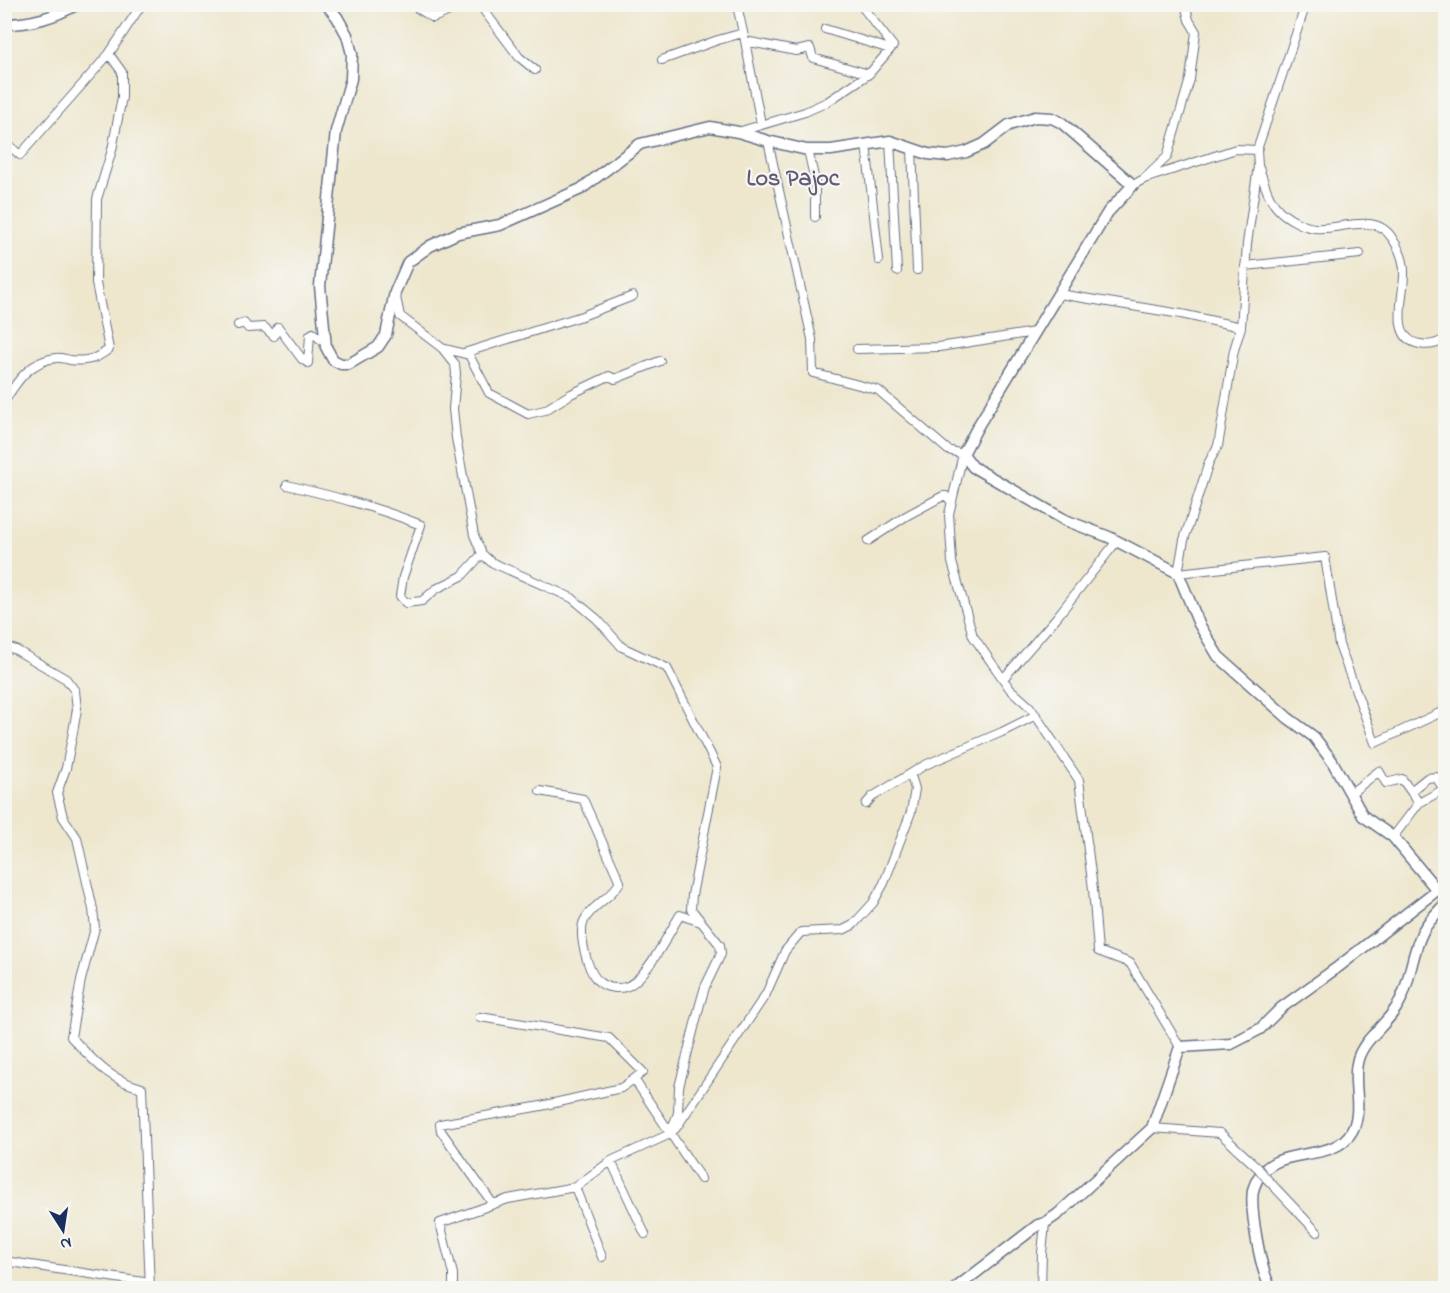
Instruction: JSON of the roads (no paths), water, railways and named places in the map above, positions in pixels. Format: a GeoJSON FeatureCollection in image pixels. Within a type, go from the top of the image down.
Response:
{"type":"FeatureCollection","features":[{"type":"Feature","properties":{"kind":"street"},"geometry":{"type":"LineString","coordinates":[[4,24],[24,24],[55,16],[78,4]]}},
{"type":"Feature","properties":{"kind":"street"},"geometry":{"type":"LineString","coordinates":[[4,141],[20,155],[109,54],[142,4]]}},
{"type":"Feature","properties":{"kind":"street"},"geometry":{"type":"LineString","coordinates":[[326,4],[337,16],[352,54],[351,79],[336,131],[320,286],[326,347],[333,360],[341,364],[349,364],[378,347],[386,335],[395,292],[408,262],[430,246],[458,233],[500,225],[581,189],[640,144],[710,127],[808,150],[831,150],[890,141],[928,154],[948,156],[966,152],[984,144],[1009,125],[1035,117],[1052,118],[1062,123],[1133,185]]}},
{"type":"Feature","properties":{"kind":"street"},"geometry":{"type":"LineString","coordinates":[[411,4],[433,18],[466,4]]}},
{"type":"Feature","properties":{"kind":"street"},"geometry":{"type":"LineString","coordinates":[[479,4],[519,57],[535,70]]}},
{"type":"Feature","properties":{"kind":"street"},"geometry":{"type":"LineString","coordinates":[[734,4],[738,10],[761,124]]}},
{"type":"Feature","properties":{"kind":"street"},"geometry":{"type":"LineString","coordinates":[[738,132],[816,107],[869,74],[893,46],[860,4]]}},
{"type":"Feature","properties":{"kind":"street"},"geometry":{"type":"LineString","coordinates":[[1144,179],[1167,157],[1190,79],[1196,32],[1189,20],[1185,4]]}},
{"type":"Feature","properties":{"kind":"street"},"geometry":{"type":"LineString","coordinates":[[1180,1047],[1231,1044],[1260,1029],[1281,1008],[1338,967],[1441,886],[1393,837],[1363,816],[1332,761],[1314,738],[1218,656],[1199,624],[1178,573],[1185,540],[1209,462],[1218,446],[1234,350],[1241,327],[1245,266],[1258,166],[1257,150],[1306,4]]}},
{"type":"Feature","properties":{"kind":"street"},"geometry":{"type":"LineString","coordinates":[[825,29],[890,49]]}},
{"type":"Feature","properties":{"kind":"street"},"geometry":{"type":"LineString","coordinates":[[662,60],[718,40],[744,37],[796,51],[810,48],[813,57],[869,74]]}},
{"type":"Feature","properties":{"kind":"street"},"geometry":{"type":"LineString","coordinates":[[4,402],[18,379],[35,364],[57,358],[81,361],[98,358],[109,349],[96,283],[97,199],[112,150],[122,97],[122,72],[109,54]]}},
{"type":"Feature","properties":{"kind":"street"},"geometry":{"type":"LineString","coordinates":[[768,141],[812,339],[813,373],[878,390],[948,450],[963,454],[973,467],[1065,520],[1117,541],[1178,573],[1325,557],[1339,645],[1376,743],[1446,710]]}},
{"type":"Feature","properties":{"kind":"street"},"geometry":{"type":"LineString","coordinates":[[890,141],[897,271]]}},
{"type":"Feature","properties":{"kind":"street"},"geometry":{"type":"LineString","coordinates":[[866,144],[879,260]]}},
{"type":"Feature","properties":{"kind":"street"},"geometry":{"type":"LineString","coordinates":[[912,149],[917,270]]}},
{"type":"Feature","properties":{"kind":"street"},"geometry":{"type":"LineString","coordinates":[[956,1288],[1038,1225],[1045,1223],[1152,1128],[1180,1047],[1130,963],[1098,951],[1093,889],[1079,780],[1036,715],[1003,679],[972,636],[952,562],[950,514],[963,454],[1108,212],[1133,185],[1144,179],[1236,149],[1257,150]]}},
{"type":"Feature","properties":{"kind":"street"},"geometry":{"type":"LineString","coordinates":[[808,150],[815,181],[815,217]]}},
{"type":"Feature","properties":{"kind":"street"},"geometry":{"type":"LineString","coordinates":[[1258,166],[1270,197],[1278,209],[1300,224],[1315,229],[1361,223],[1376,225],[1391,235],[1401,255],[1404,272],[1400,321],[1405,336],[1413,343],[1428,346],[1446,338]]}},
{"type":"Feature","properties":{"kind":"street"},"geometry":{"type":"LineString","coordinates":[[1245,266],[1360,254]]}},
{"type":"Feature","properties":{"kind":"street"},"geometry":{"type":"LineString","coordinates":[[395,292],[400,316],[442,348],[454,364],[456,374],[453,409],[456,438],[474,535],[482,554],[491,562],[572,598],[597,619],[622,647],[667,668],[717,767],[691,909],[720,945],[721,954],[705,987],[700,1004],[679,1087],[678,1113],[670,1134]]}},
{"type":"Feature","properties":{"kind":"street"},"geometry":{"type":"LineString","coordinates":[[1059,294],[1181,314],[1241,327]]}},
{"type":"Feature","properties":{"kind":"street"},"geometry":{"type":"LineString","coordinates":[[464,353],[573,319],[633,296]]}},
{"type":"Feature","properties":{"kind":"street"},"geometry":{"type":"LineString","coordinates":[[238,325],[244,323],[248,328],[264,327],[274,336],[278,327],[302,359],[308,363],[310,334],[313,333],[320,339],[324,339]]}},
{"type":"Feature","properties":{"kind":"street"},"geometry":{"type":"LineString","coordinates":[[857,349],[939,347],[1035,332]]}},
{"type":"Feature","properties":{"kind":"street"},"geometry":{"type":"LineString","coordinates":[[442,348],[469,356],[489,393],[528,414],[545,410],[571,394],[609,376],[615,379],[660,361]]}},
{"type":"Feature","properties":{"kind":"street"},"geometry":{"type":"LineString","coordinates":[[287,486],[390,512],[420,525],[403,577],[400,596],[406,603],[422,601],[436,589],[462,576],[482,554]]}},
{"type":"Feature","properties":{"kind":"street"},"geometry":{"type":"LineString","coordinates":[[868,541],[906,516],[943,496],[952,502]]}},
{"type":"Feature","properties":{"kind":"street"},"geometry":{"type":"LineString","coordinates":[[1003,679],[1056,618],[1117,541]]}},
{"type":"Feature","properties":{"kind":"street"},"geometry":{"type":"LineString","coordinates":[[4,646],[16,650],[66,679],[75,691],[77,709],[74,732],[66,768],[57,793],[63,817],[77,838],[95,928],[81,980],[71,1037],[108,1075],[128,1085],[142,1088],[150,1286],[4,1261]]}},
{"type":"Feature","properties":{"kind":"street"},"geometry":{"type":"LineString","coordinates":[[866,804],[872,797],[925,765],[1036,715]]}},
{"type":"Feature","properties":{"kind":"street"},"geometry":{"type":"LineString","coordinates":[[1351,793],[1379,771],[1386,783],[1402,779],[1419,802]]}},
{"type":"Feature","properties":{"kind":"street"},"geometry":{"type":"LineString","coordinates":[[1393,837],[1419,802],[1445,790],[1436,777],[1427,778],[1411,791]]}},
{"type":"Feature","properties":{"kind":"street"},"geometry":{"type":"LineString","coordinates":[[453,1288],[453,1274],[440,1223],[508,1199],[575,1186],[610,1161],[670,1134],[676,1128],[766,994],[785,951],[801,932],[843,930],[853,926],[873,903],[884,883],[911,812],[915,789],[912,779]]}},
{"type":"Feature","properties":{"kind":"street"},"geometry":{"type":"LineString","coordinates":[[540,791],[583,799],[620,882],[616,890],[584,920],[581,936],[597,980],[614,989],[629,986],[649,966],[680,915],[702,922]]}},
{"type":"Feature","properties":{"kind":"street"},"geometry":{"type":"LineString","coordinates":[[1271,1288],[1263,1271],[1252,1203],[1255,1185],[1261,1174],[1274,1162],[1334,1147],[1349,1135],[1356,1118],[1356,1074],[1359,1056],[1364,1046],[1398,1005],[1406,989],[1423,930],[1446,903]]}},
{"type":"Feature","properties":{"kind":"street"},"geometry":{"type":"LineString","coordinates":[[480,1017],[609,1038],[643,1072],[621,1088],[541,1106],[440,1124],[441,1131],[493,1204]]}},
{"type":"Feature","properties":{"kind":"street"},"geometry":{"type":"LineString","coordinates":[[634,1079],[701,1179]]}},
{"type":"Feature","properties":{"kind":"street"},"geometry":{"type":"LineString","coordinates":[[1152,1128],[1220,1133],[1258,1168],[1317,1232]]}},
{"type":"Feature","properties":{"kind":"street"},"geometry":{"type":"LineString","coordinates":[[610,1161],[645,1234]]}},
{"type":"Feature","properties":{"kind":"street"},"geometry":{"type":"LineString","coordinates":[[575,1186],[602,1257]]}},
{"type":"Feature","properties":{"kind":"street"},"geometry":{"type":"LineString","coordinates":[[1041,1288],[1045,1223]]}},
{"type":"Feature","properties":{"kind":"district","name":"Los Pajoc"},"geometry":{"type":"Point","coordinates":[793,177]}}]}
